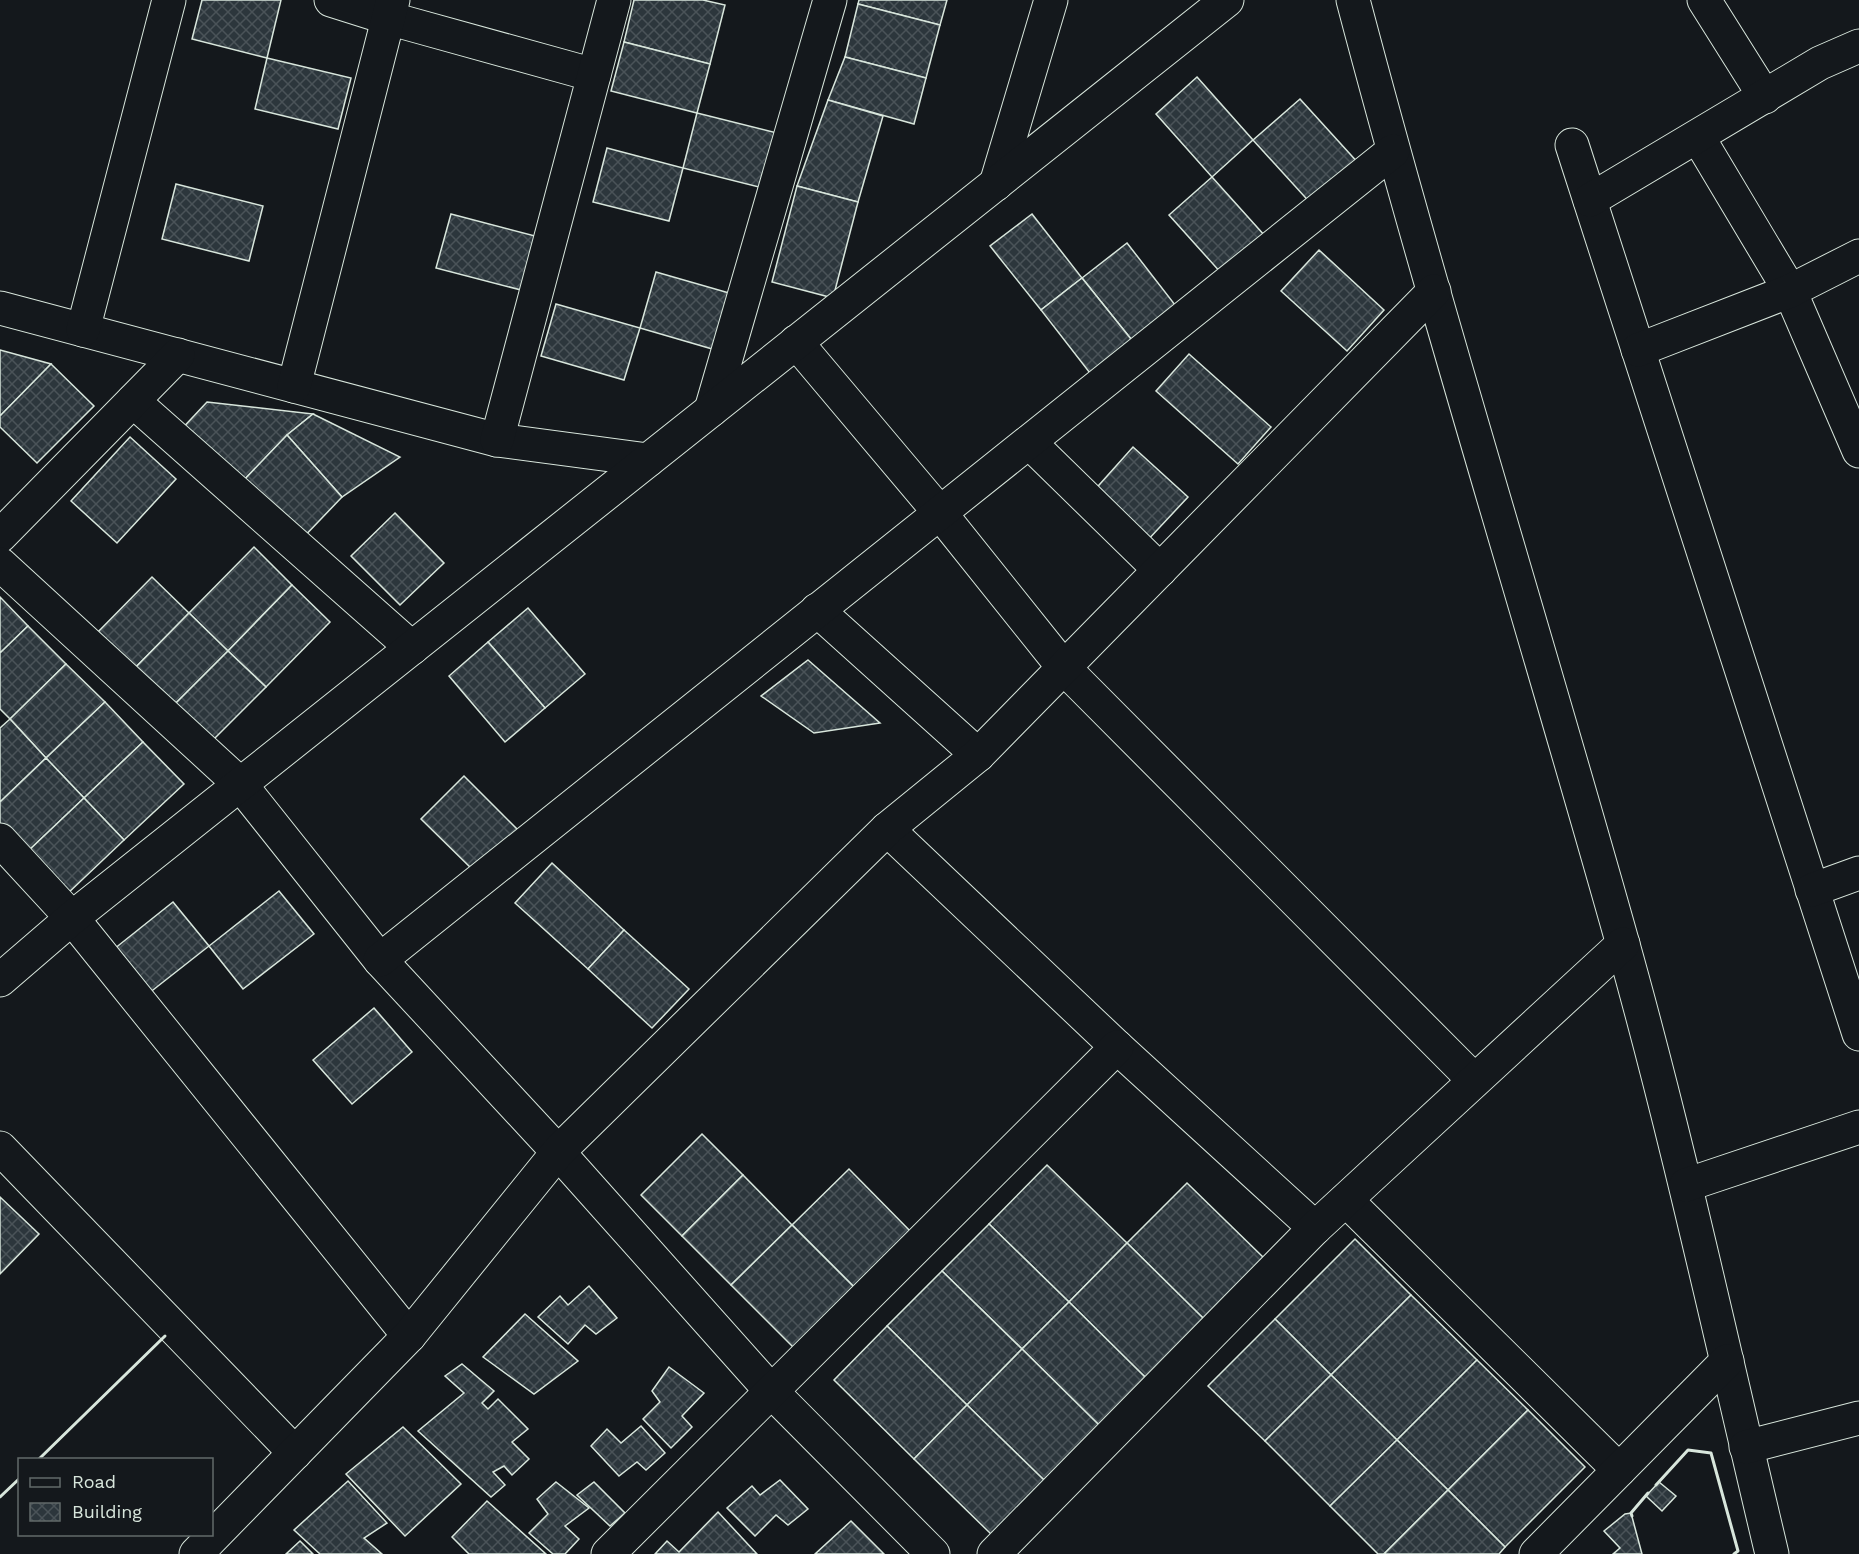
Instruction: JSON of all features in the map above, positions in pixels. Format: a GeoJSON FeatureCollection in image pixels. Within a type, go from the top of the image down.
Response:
{"type":"FeatureCollection","features":[{"type":"Feature","properties":{"kind":"street"},"geometry":{"type":"LineString","coordinates":[[83,330],[169,0]]}},
{"type":"Feature","properties":{"kind":"street"},"geometry":{"type":"LineString","coordinates":[[331,0],[391,9],[594,75]]}},
{"type":"Feature","properties":{"kind":"street"},"geometry":{"type":"LineString","coordinates":[[497,440],[614,0]]}},
{"type":"Feature","properties":{"kind":"street"},"geometry":{"type":"LineString","coordinates":[[711,410],[830,0]]}},
{"type":"Feature","properties":{"kind":"street"},"geometry":{"type":"LineString","coordinates":[[996,184],[1051,0]]}},
{"type":"Feature","properties":{"kind":"street"},"geometry":{"type":"LineString","coordinates":[[0,980],[72,918],[1227,0]]}},
{"type":"Feature","properties":{"kind":"street"},"geometry":{"type":"LineString","coordinates":[[1353,0],[1393,151],[1623,944],[1686,1185],[1772,1554]]}},
{"type":"Feature","properties":{"kind":"street"},"geometry":{"type":"LineString","coordinates":[[1704,0],[1765,97]]}},
{"type":"Feature","properties":{"kind":"street"},"geometry":{"type":"LineString","coordinates":[[294,386],[391,9]]}},
{"type":"Feature","properties":{"kind":"street"},"geometry":{"type":"LineString","coordinates":[[1590,200],[1820,63],[1859,46]]}},
{"type":"Feature","properties":{"kind":"street"},"geometry":{"type":"LineString","coordinates":[[1698,137],[1790,291],[1859,451]]}},
{"type":"Feature","properties":{"kind":"street"},"geometry":{"type":"LineString","coordinates":[[1572,145],[1859,1034]]}},
{"type":"Feature","properties":{"kind":"street"},"geometry":{"type":"LineString","coordinates":[[380,960],[1393,151]]}},
{"type":"Feature","properties":{"kind":"street"},"geometry":{"type":"LineString","coordinates":[[1638,350],[1790,291],[1859,256]]}},
{"type":"Feature","properties":{"kind":"street"},"geometry":{"type":"LineString","coordinates":[[196,1554],[409,1336],[558,1152],[887,829],[978,756],[1434,291]]}},
{"type":"Feature","properties":{"kind":"street"},"geometry":{"type":"LineString","coordinates":[[0,308],[497,440],[648,460]]}},
{"type":"Feature","properties":{"kind":"street"},"geometry":{"type":"LineString","coordinates":[[796,342],[940,513],[1064,668],[1474,1080]]}},
{"type":"Feature","properties":{"kind":"street"},"geometry":{"type":"LineString","coordinates":[[0,536],[178,355]]}},
{"type":"Feature","properties":{"kind":"street"},"geometry":{"type":"LineString","coordinates":[[133,401],[412,648]]}},
{"type":"Feature","properties":{"kind":"street"},"geometry":{"type":"LineString","coordinates":[[1029,442],[1160,570]]}},
{"type":"Feature","properties":{"kind":"street"},"geometry":{"type":"LineString","coordinates":[[0,564],[240,784],[380,960],[558,1152],[772,1392],[933,1554]]}},
{"type":"Feature","properties":{"kind":"street"},"geometry":{"type":"LineString","coordinates":[[817,610],[978,756]]}},
{"type":"Feature","properties":{"kind":"street"},"geometry":{"type":"LineString","coordinates":[[887,829],[1117,1047],[1315,1228]]}},
{"type":"Feature","properties":{"kind":"street"},"geometry":{"type":"LineString","coordinates":[[0,840],[72,918],[409,1336]]}},
{"type":"Feature","properties":{"kind":"street"},"geometry":{"type":"LineString","coordinates":[[1812,890],[1859,873]]}},
{"type":"Feature","properties":{"kind":"street"},"geometry":{"type":"LineString","coordinates":[[994,1554],[1315,1228],[1623,944]]}},
{"type":"Feature","properties":{"kind":"street"},"geometry":{"type":"LineString","coordinates":[[608,1554],[1117,1047]]}},
{"type":"Feature","properties":{"kind":"street"},"geometry":{"type":"LineString","coordinates":[[1686,1185],[1859,1127]]}},
{"type":"Feature","properties":{"kind":"street"},"geometry":{"type":"LineString","coordinates":[[0,1148],[295,1453]]}},
{"type":"Feature","properties":{"kind":"street"},"geometry":{"type":"LineString","coordinates":[[1347,1200],[1619,1470]]}},
{"type":"Feature","properties":{"kind":"street"},"geometry":{"type":"LineString","coordinates":[[1536,1554],[1727,1361]]}},
{"type":"Feature","properties":{"kind":"street"},"geometry":{"type":"LineString","coordinates":[[1746,1447],[1859,1418]]}},
{"type":"Feature","properties":{"kind":"building"},"geometry":{"type":"Polygon","coordinates":[[[202,0],[281,0],[267,58],[192,39],[202,0]]]}},
{"type":"Feature","properties":{"kind":"building"},"geometry":{"type":"Polygon","coordinates":[[[634,0],[703,0],[725,5],[710,64],[624,42],[634,0]]]}},
{"type":"Feature","properties":{"kind":"building"},"geometry":{"type":"Polygon","coordinates":[[[859,0],[947,0],[940,25],[858,4],[859,0]]]}},
{"type":"Feature","properties":{"kind":"building"},"geometry":{"type":"Polygon","coordinates":[[[858,4],[940,25],[926,78],[845,57],[858,4]]]}},
{"type":"Feature","properties":{"kind":"building"},"geometry":{"type":"Polygon","coordinates":[[[624,42],[710,64],[697,113],[611,91],[624,42]]]}},
{"type":"Feature","properties":{"kind":"building"},"geometry":{"type":"Polygon","coordinates":[[[845,57],[926,78],[914,124],[828,100],[845,57]]]}},
{"type":"Feature","properties":{"kind":"building"},"geometry":{"type":"Polygon","coordinates":[[[267,58],[351,78],[338,129],[255,109],[267,58]]]}},
{"type":"Feature","properties":{"kind":"building"},"geometry":{"type":"Polygon","coordinates":[[[1197,77],[1253,140],[1212,177],[1156,114],[1197,77]]]}},
{"type":"Feature","properties":{"kind":"building"},"geometry":{"type":"Polygon","coordinates":[[[1300,99],[1360,165],[1314,207],[1253,140],[1300,99]]]}},
{"type":"Feature","properties":{"kind":"building"},"geometry":{"type":"Polygon","coordinates":[[[828,100],[883,116],[858,202],[797,186],[828,100]]]}},
{"type":"Feature","properties":{"kind":"building"},"geometry":{"type":"Polygon","coordinates":[[[697,113],[781,134],[767,189],[683,168],[697,113]]]}},
{"type":"Feature","properties":{"kind":"building"},"geometry":{"type":"Polygon","coordinates":[[[607,148],[683,168],[669,221],[593,202],[607,148]]]}},
{"type":"Feature","properties":{"kind":"building"},"geometry":{"type":"Polygon","coordinates":[[[1212,177],[1265,236],[1222,274],[1169,215],[1212,177]]]}},
{"type":"Feature","properties":{"kind":"building"},"geometry":{"type":"Polygon","coordinates":[[[176,184],[263,206],[249,261],[162,239],[176,184]]]}},
{"type":"Feature","properties":{"kind":"building"},"geometry":{"type":"Polygon","coordinates":[[[797,186],[858,202],[833,298],[772,282],[797,186]]]}},
{"type":"Feature","properties":{"kind":"building"},"geometry":{"type":"Polygon","coordinates":[[[451,214],[535,236],[521,290],[436,268],[451,214]]]}},
{"type":"Feature","properties":{"kind":"building"},"geometry":{"type":"Polygon","coordinates":[[[1032,214],[1082,278],[1041,310],[990,246],[1032,214]]]}},
{"type":"Feature","properties":{"kind":"building"},"geometry":{"type":"Polygon","coordinates":[[[1127,243],[1179,310],[1135,344],[1082,278],[1127,243]]]}},
{"type":"Feature","properties":{"kind":"building"},"geometry":{"type":"Polygon","coordinates":[[[1319,250],[1384,310],[1347,351],[1281,291],[1319,250]]]}},
{"type":"Feature","properties":{"kind":"building"},"geometry":{"type":"Polygon","coordinates":[[[656,272],[743,297],[726,353],[640,328],[656,272]]]}},
{"type":"Feature","properties":{"kind":"building"},"geometry":{"type":"Polygon","coordinates":[[[1082,278],[1135,344],[1093,377],[1041,310],[1082,278]]]}},
{"type":"Feature","properties":{"kind":"building"},"geometry":{"type":"Polygon","coordinates":[[[556,304],[640,328],[624,380],[541,356],[556,304]]]}},
{"type":"Feature","properties":{"kind":"building"},"geometry":{"type":"Polygon","coordinates":[[[0,350],[51,364],[0,416],[0,350]]]}},
{"type":"Feature","properties":{"kind":"building"},"geometry":{"type":"Polygon","coordinates":[[[1189,354],[1271,427],[1238,464],[1156,391],[1189,354]]]}},
{"type":"Feature","properties":{"kind":"building"},"geometry":{"type":"Polygon","coordinates":[[[51,364],[94,406],[37,463],[0,427],[0,416],[51,364]]]}},
{"type":"Feature","properties":{"kind":"building"},"geometry":{"type":"Polygon","coordinates":[[[207,402],[313,414],[287,435],[244,480],[178,433],[207,402]]]}},
{"type":"Feature","properties":{"kind":"building"},"geometry":{"type":"Polygon","coordinates":[[[313,414],[400,457],[342,497],[287,435],[313,414]]]}},
{"type":"Feature","properties":{"kind":"building"},"geometry":{"type":"Polygon","coordinates":[[[287,435],[342,497],[299,542],[244,480],[287,435]]]}},
{"type":"Feature","properties":{"kind":"building"},"geometry":{"type":"Polygon","coordinates":[[[130,437],[176,479],[117,543],[71,501],[130,437]]]}},
{"type":"Feature","properties":{"kind":"building"},"geometry":{"type":"Polygon","coordinates":[[[1133,447],[1188,497],[1145,543],[1091,494],[1133,447]]]}},
{"type":"Feature","properties":{"kind":"building"},"geometry":{"type":"Polygon","coordinates":[[[395,513],[444,563],[400,605],[351,556],[395,513]]]}},
{"type":"Feature","properties":{"kind":"building"},"geometry":{"type":"Polygon","coordinates":[[[254,547],[292,585],[228,651],[189,613],[254,547]]]}},
{"type":"Feature","properties":{"kind":"building"},"geometry":{"type":"Polygon","coordinates":[[[152,577],[189,613],[133,670],[96,634],[152,577]]]}},
{"type":"Feature","properties":{"kind":"building"},"geometry":{"type":"Polygon","coordinates":[[[292,585],[330,622],[266,687],[228,651],[292,585]]]}},
{"type":"Feature","properties":{"kind":"building"},"geometry":{"type":"Polygon","coordinates":[[[0,597],[28,626],[0,653],[0,597]]]}},
{"type":"Feature","properties":{"kind":"building"},"geometry":{"type":"Polygon","coordinates":[[[528,608],[585,674],[545,708],[488,642],[528,608]]]}},
{"type":"Feature","properties":{"kind":"building"},"geometry":{"type":"Polygon","coordinates":[[[189,613],[228,651],[171,708],[133,670],[189,613]]]}},
{"type":"Feature","properties":{"kind":"building"},"geometry":{"type":"Polygon","coordinates":[[[28,626],[66,664],[10,719],[0,709],[0,653],[28,626]]]}},
{"type":"Feature","properties":{"kind":"building"},"geometry":{"type":"Polygon","coordinates":[[[488,642],[545,708],[505,742],[449,676],[488,642]]]}},
{"type":"Feature","properties":{"kind":"building"},"geometry":{"type":"Polygon","coordinates":[[[228,651],[266,687],[209,744],[171,708],[228,651]]]}},
{"type":"Feature","properties":{"kind":"building"},"geometry":{"type":"Polygon","coordinates":[[[808,660],[880,723],[814,733],[761,696],[808,660]]]}},
{"type":"Feature","properties":{"kind":"building"},"geometry":{"type":"Polygon","coordinates":[[[66,664],[105,702],[46,758],[10,719],[66,664]]]}},
{"type":"Feature","properties":{"kind":"building"},"geometry":{"type":"Polygon","coordinates":[[[105,702],[143,742],[84,798],[46,758],[105,702]]]}},
{"type":"Feature","properties":{"kind":"building"},"geometry":{"type":"Polygon","coordinates":[[[10,719],[46,758],[0,802],[0,728],[10,719]]]}},
{"type":"Feature","properties":{"kind":"building"},"geometry":{"type":"Polygon","coordinates":[[[143,742],[184,784],[124,840],[84,798],[143,742]]]}},
{"type":"Feature","properties":{"kind":"building"},"geometry":{"type":"Polygon","coordinates":[[[46,758],[84,798],[25,854],[0,827],[0,802],[46,758]]]}},
{"type":"Feature","properties":{"kind":"building"},"geometry":{"type":"Polygon","coordinates":[[[464,776],[519,831],[476,873],[421,819],[464,776]]]}},
{"type":"Feature","properties":{"kind":"building"},"geometry":{"type":"Polygon","coordinates":[[[84,798],[124,840],[65,896],[25,854],[84,798]]]}},
{"type":"Feature","properties":{"kind":"building"},"geometry":{"type":"Polygon","coordinates":[[[552,863],[624,930],[588,969],[515,903],[552,863]]]}},
{"type":"Feature","properties":{"kind":"building"},"geometry":{"type":"Polygon","coordinates":[[[279,891],[314,934],[243,989],[209,946],[279,891]]]}},
{"type":"Feature","properties":{"kind":"building"},"geometry":{"type":"Polygon","coordinates":[[[173,902],[209,946],[144,997],[109,953],[173,902]]]}},
{"type":"Feature","properties":{"kind":"building"},"geometry":{"type":"Polygon","coordinates":[[[624,930],[689,989],[652,1028],[588,969],[624,930]]]}},
{"type":"Feature","properties":{"kind":"building"},"geometry":{"type":"Polygon","coordinates":[[[374,1008],[412,1052],[352,1104],[313,1060],[374,1008]]]}},
{"type":"Feature","properties":{"kind":"building"},"geometry":{"type":"Polygon","coordinates":[[[702,1134],[743,1175],[682,1236],[641,1195],[702,1134]]]}},
{"type":"Feature","properties":{"kind":"building"},"geometry":{"type":"Polygon","coordinates":[[[1047,1165],[1127,1243],[1069,1302],[989,1224],[1047,1165]]]}},
{"type":"Feature","properties":{"kind":"building"},"geometry":{"type":"Polygon","coordinates":[[[849,1169],[914,1235],[857,1290],[792,1225],[849,1169]]]}},
{"type":"Feature","properties":{"kind":"building"},"geometry":{"type":"Polygon","coordinates":[[[743,1175],[792,1225],[731,1285],[682,1236],[743,1175]]]}},
{"type":"Feature","properties":{"kind":"building"},"geometry":{"type":"Polygon","coordinates":[[[1187,1183],[1265,1259],[1204,1319],[1127,1243],[1187,1183]]]}},
{"type":"Feature","properties":{"kind":"building"},"geometry":{"type":"Polygon","coordinates":[[[0,1197],[39,1234],[0,1274],[0,1197]]]}},
{"type":"Feature","properties":{"kind":"building"},"geometry":{"type":"Polygon","coordinates":[[[989,1224],[1069,1302],[1022,1349],[942,1271],[989,1224]]]}},
{"type":"Feature","properties":{"kind":"building"},"geometry":{"type":"Polygon","coordinates":[[[792,1225],[857,1290],[796,1350],[731,1285],[792,1225]]]}},
{"type":"Feature","properties":{"kind":"building"},"geometry":{"type":"Polygon","coordinates":[[[1355,1239],[1411,1295],[1331,1375],[1275,1319],[1355,1239]]]}},
{"type":"Feature","properties":{"kind":"building"},"geometry":{"type":"Polygon","coordinates":[[[1127,1243],[1204,1319],[1146,1378],[1069,1302],[1127,1243]]]}},
{"type":"Feature","properties":{"kind":"building"},"geometry":{"type":"Polygon","coordinates":[[[942,1271],[1022,1349],[967,1405],[887,1326],[942,1271]]]}},
{"type":"Feature","properties":{"kind":"building"},"geometry":{"type":"Polygon","coordinates":[[[589,1286],[617,1318],[596,1334],[585,1325],[568,1344],[538,1317],[560,1296],[568,1305],[589,1286]]]}},
{"type":"Feature","properties":{"kind":"building"},"geometry":{"type":"Polygon","coordinates":[[[1411,1295],[1477,1360],[1397,1440],[1331,1375],[1411,1295]]]}},
{"type":"Feature","properties":{"kind":"building"},"geometry":{"type":"Polygon","coordinates":[[[1069,1302],[1146,1378],[1099,1425],[1022,1349],[1069,1302]]]}},
{"type":"Feature","properties":{"kind":"building"},"geometry":{"type":"Polygon","coordinates":[[[525,1314],[578,1361],[534,1394],[483,1357],[525,1314]]]}},
{"type":"Feature","properties":{"kind":"building"},"geometry":{"type":"Polygon","coordinates":[[[1275,1319],[1331,1375],[1265,1441],[1208,1386],[1275,1319]]]}},
{"type":"Feature","properties":{"kind":"building"},"geometry":{"type":"Polygon","coordinates":[[[887,1326],[967,1405],[914,1459],[834,1380],[887,1326]]]}},
{"type":"Feature","properties":{"kind":"building"},"geometry":{"type":"Polygon","coordinates":[[[1022,1349],[1099,1425],[1045,1481],[967,1405],[1022,1349]]]}},
{"type":"Feature","properties":{"kind":"building"},"geometry":{"type":"Polygon","coordinates":[[[1477,1360],[1528,1410],[1448,1490],[1397,1440],[1477,1360]]]}},
{"type":"Feature","properties":{"kind":"building"},"geometry":{"type":"Polygon","coordinates":[[[462,1364],[494,1391],[482,1403],[488,1409],[498,1399],[528,1429],[512,1442],[529,1459],[512,1475],[504,1466],[493,1472],[505,1485],[491,1497],[418,1431],[464,1393],[445,1376],[462,1364]]]}},
{"type":"Feature","properties":{"kind":"building"},"geometry":{"type":"Polygon","coordinates":[[[669,1367],[704,1393],[682,1416],[692,1427],[671,1448],[643,1419],[660,1402],[652,1391],[669,1367]]]}},
{"type":"Feature","properties":{"kind":"building"},"geometry":{"type":"Polygon","coordinates":[[[1331,1375],[1397,1440],[1330,1506],[1265,1441],[1331,1375]]]}},
{"type":"Feature","properties":{"kind":"building"},"geometry":{"type":"Polygon","coordinates":[[[967,1405],[1045,1481],[991,1534],[914,1459],[967,1405]]]}},
{"type":"Feature","properties":{"kind":"building"},"geometry":{"type":"Polygon","coordinates":[[[1528,1410],[1585,1467],[1505,1547],[1448,1490],[1528,1410]]]}},
{"type":"Feature","properties":{"kind":"building"},"geometry":{"type":"Polygon","coordinates":[[[641,1426],[665,1453],[646,1470],[637,1462],[619,1476],[591,1446],[607,1429],[621,1443],[641,1426]]]}},
{"type":"Feature","properties":{"kind":"building"},"geometry":{"type":"Polygon","coordinates":[[[403,1427],[461,1484],[405,1536],[346,1474],[403,1427]]]}},
{"type":"Feature","properties":{"kind":"building"},"geometry":{"type":"Polygon","coordinates":[[[1397,1440],[1448,1490],[1384,1554],[1378,1554],[1330,1506],[1397,1440]]]}},
{"type":"Feature","properties":{"kind":"building"},"geometry":{"type":"Polygon","coordinates":[[[780,1480],[808,1509],[788,1525],[776,1515],[755,1536],[727,1508],[752,1486],[760,1495],[780,1480]]]}},
{"type":"Feature","properties":{"kind":"building"},"geometry":{"type":"Polygon","coordinates":[[[348,1481],[387,1523],[364,1538],[382,1554],[320,1554],[294,1530],[348,1481]]]}},
{"type":"Feature","properties":{"kind":"building"},"geometry":{"type":"Polygon","coordinates":[[[556,1482],[589,1508],[565,1526],[579,1539],[565,1554],[553,1554],[529,1533],[548,1514],[537,1499],[556,1482]]]}},
{"type":"Feature","properties":{"kind":"building"},"geometry":{"type":"Polygon","coordinates":[[[594,1482],[625,1513],[610,1526],[577,1495],[594,1482]]]}},
{"type":"Feature","properties":{"kind":"building"},"geometry":{"type":"Polygon","coordinates":[[[1659,1482],[1676,1496],[1662,1511],[1646,1496],[1659,1482]]]}},
{"type":"Feature","properties":{"kind":"building"},"geometry":{"type":"Polygon","coordinates":[[[1448,1490],[1505,1547],[1499,1554],[1384,1554],[1448,1490]]]}},
{"type":"Feature","properties":{"kind":"building"},"geometry":{"type":"Polygon","coordinates":[[[487,1501],[546,1554],[469,1554],[452,1537],[487,1501]]]}},
{"type":"Feature","properties":{"kind":"building"},"geometry":{"type":"Polygon","coordinates":[[[718,1512],[757,1554],[655,1554],[667,1541],[679,1552],[718,1512]]]}},
{"type":"Feature","properties":{"kind":"building"},"geometry":{"type":"Polygon","coordinates":[[[1631,1513],[1642,1554],[1613,1554],[1620,1548],[1604,1531],[1625,1514],[1631,1513]]]}},
{"type":"Feature","properties":{"kind":"building"},"geometry":{"type":"Polygon","coordinates":[[[851,1521],[884,1554],[815,1554],[851,1521]]]}},
{"type":"Feature","properties":{"kind":"building"},"geometry":{"type":"Polygon","coordinates":[[[300,1541],[313,1554],[286,1554],[300,1541]]]}},
{"type":"Feature","properties":{"kind":"wall"},"geometry":{"type":"LineString","coordinates":[[40,1458],[165,1336]]}},
{"type":"Feature","properties":{"kind":"wall"},"geometry":{"type":"LineString","coordinates":[[1656,1485],[1688,1450],[1711,1453],[1738,1551],[1734,1554]]}},
{"type":"Feature","properties":{"kind":"wall"},"geometry":{"type":"LineString","coordinates":[[0,1497],[18,1480]]}},
{"type":"Feature","properties":{"kind":"wall"},"geometry":{"type":"LineString","coordinates":[[1632,1516],[1631,1513],[1648,1493]]}}]}
